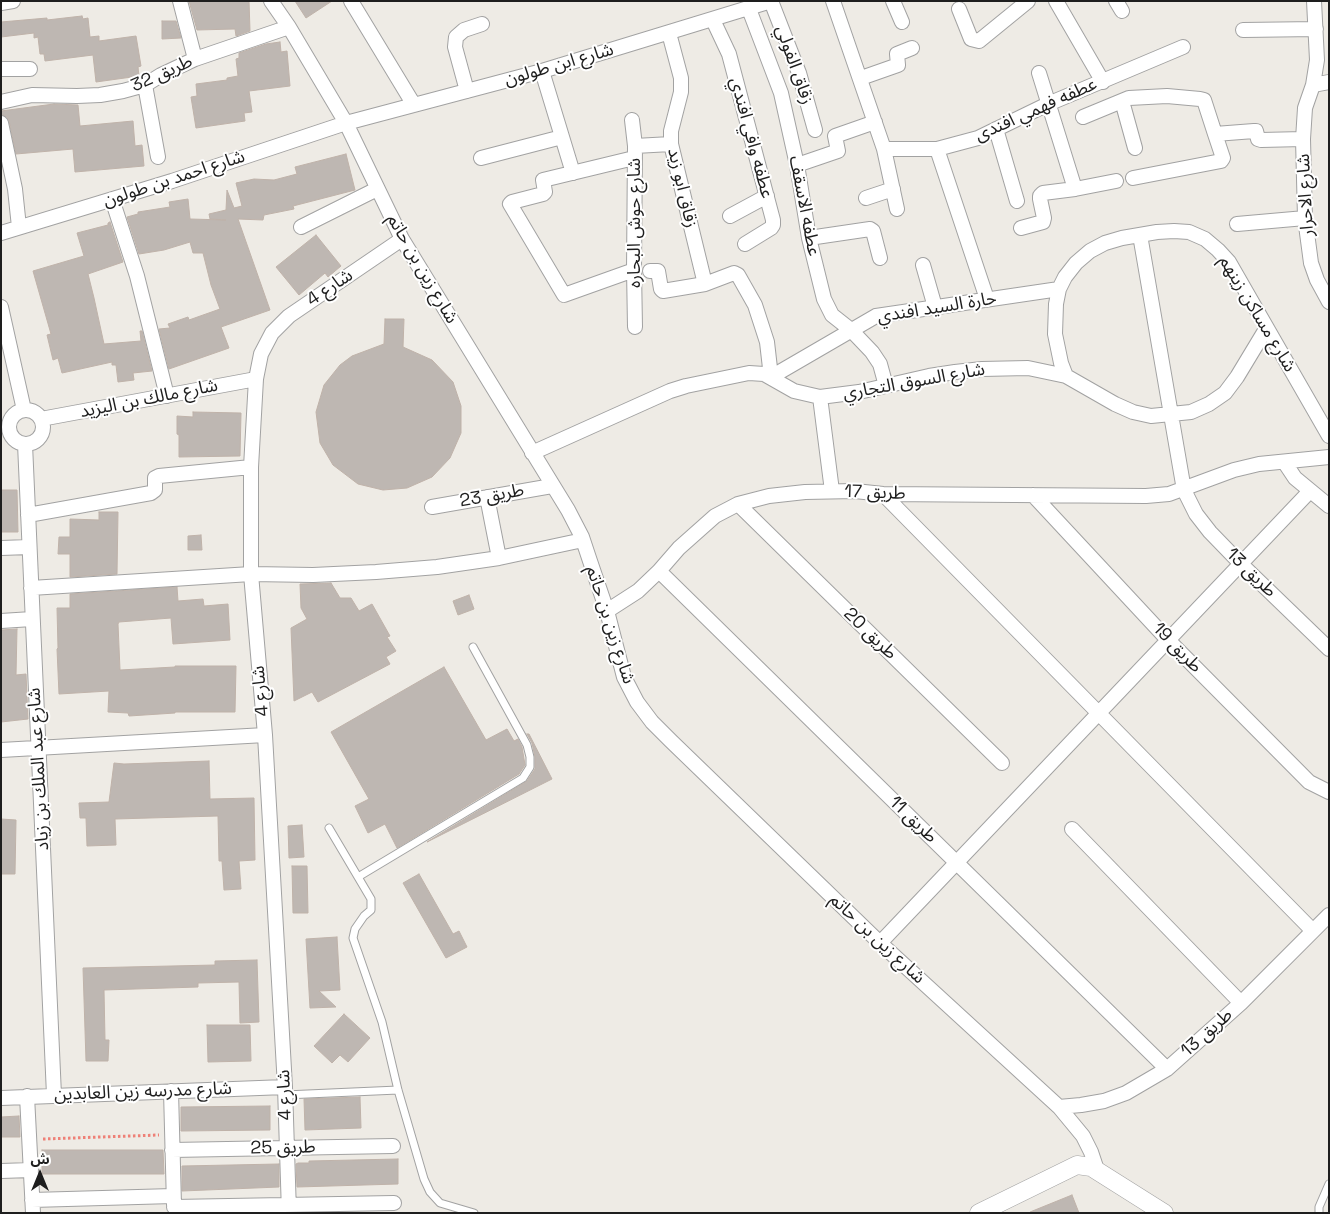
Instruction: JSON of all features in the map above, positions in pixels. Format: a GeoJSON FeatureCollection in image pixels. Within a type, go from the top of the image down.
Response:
{"type":"FeatureCollection","features":[{"type":"Feature","properties":{"kind":"street"},"geometry":{"type":"LineString","coordinates":[[1,3],[13,1]]}},
{"type":"Feature","properties":{"kind":"street"},"geometry":{"type":"LineString","coordinates":[[180,1],[195,59]]}},
{"type":"Feature","properties":{"kind":"street","name":"شارع زين بن حاتم"},"geometry":{"type":"LineString","coordinates":[[271,1],[289,27],[346,123],[402,239],[568,510],[583,540],[607,611],[624,677],[637,702],[652,722],[880,943],[1059,1107],[1083,1136],[1092,1152],[1097,1170]]}},
{"type":"Feature","properties":{"kind":"street"},"geometry":{"type":"LineString","coordinates":[[351,1],[414,105]]}},
{"type":"Feature","properties":{"kind":"street","name":"شارع ابن طولون"},"geometry":{"type":"LineString","coordinates":[[346,123],[542,72],[771,1]]}},
{"type":"Feature","properties":{"kind":"street","name":"زقاق الفولي"},"geometry":{"type":"LineString","coordinates":[[771,1],[800,73],[815,130]]}},
{"type":"Feature","properties":{"kind":"street"},"geometry":{"type":"LineString","coordinates":[[833,1],[884,148],[897,209]]}},
{"type":"Feature","properties":{"kind":"street"},"geometry":{"type":"LineString","coordinates":[[893,1],[902,22]]}},
{"type":"Feature","properties":{"kind":"street"},"geometry":{"type":"LineString","coordinates":[[959,9],[971,39],[978,41],[1028,1]]}},
{"type":"Feature","properties":{"kind":"street"},"geometry":{"type":"LineString","coordinates":[[1056,1],[1102,82]]}},
{"type":"Feature","properties":{"kind":"street","name":"شارع الاحرار"},"geometry":{"type":"LineString","coordinates":[[1314,1],[1318,60],[1317,71],[1305,108],[1303,139],[1305,218],[1311,263],[1317,280],[1329,302]]}},
{"type":"Feature","properties":{"kind":"street","name":"عطفه الاسقف"},"geometry":{"type":"LineString","coordinates":[[749,9],[781,93],[797,165],[809,238],[824,299],[832,315],[852,330],[872,352],[880,364],[886,386]]}},
{"type":"Feature","properties":{"kind":"street","name":"عطفه وافي افندي"},"geometry":{"type":"LineString","coordinates":[[713,20],[729,54],[773,225],[744,244]]}},
{"type":"Feature","properties":{"kind":"street"},"geometry":{"type":"LineString","coordinates":[[467,91],[455,47],[456,37],[464,30],[482,24]]}},
{"type":"Feature","properties":{"kind":"street","name":"طريق 32"},"geometry":{"type":"LineString","coordinates":[[1,102],[32,95],[100,95],[123,91],[146,85],[161,75],[195,59],[289,27]]}},
{"type":"Feature","properties":{"kind":"street"},"geometry":{"type":"LineString","coordinates":[[1243,30],[1316,28]]}},
{"type":"Feature","properties":{"kind":"street","name":"زقاق ابو زيد"},"geometry":{"type":"LineString","coordinates":[[670,33],[681,78],[681,92],[671,131],[671,144],[705,284]]}},
{"type":"Feature","properties":{"kind":"street","name":"عطفه فهمي افندى"},"geometry":{"type":"LineString","coordinates":[[884,148],[937,148],[978,138],[1048,104],[1183,47]]}},
{"type":"Feature","properties":{"kind":"street"},"geometry":{"type":"LineString","coordinates":[[861,78],[898,65],[897,54],[912,48]]}},
{"type":"Feature","properties":{"kind":"street"},"geometry":{"type":"LineString","coordinates":[[1,69],[30,69]]}},
{"type":"Feature","properties":{"kind":"street"},"geometry":{"type":"LineString","coordinates":[[542,72],[573,173]]}},
{"type":"Feature","properties":{"kind":"street"},"geometry":{"type":"LineString","coordinates":[[1038,73],[1075,190]]}},
{"type":"Feature","properties":{"kind":"street"},"geometry":{"type":"LineString","coordinates":[[1313,85],[1329,82]]}},
{"type":"Feature","properties":{"kind":"street"},"geometry":{"type":"LineString","coordinates":[[146,85],[158,158]]}},
{"type":"Feature","properties":{"kind":"street"},"geometry":{"type":"LineString","coordinates":[[1084,116],[1129,98],[1167,96],[1203,99],[1222,158],[1221,161],[1133,178]]}},
{"type":"Feature","properties":{"kind":"street"},"geometry":{"type":"LineString","coordinates":[[1122,101],[1135,148]]}},
{"type":"Feature","properties":{"kind":"street","name":"شارع حوش البحاره"},"geometry":{"type":"LineString","coordinates":[[632,120],[635,152],[635,327]]}},
{"type":"Feature","properties":{"kind":"street"},"geometry":{"type":"LineString","coordinates":[[797,165],[838,151],[835,136],[875,122]]}},
{"type":"Feature","properties":{"kind":"street"},"geometry":{"type":"LineString","coordinates":[[1,123],[15,189],[19,227]]}},
{"type":"Feature","properties":{"kind":"street","name":"شارع احمد بن طولون"},"geometry":{"type":"LineString","coordinates":[[1,233],[172,181],[346,123]]}},
{"type":"Feature","properties":{"kind":"street"},"geometry":{"type":"LineString","coordinates":[[996,129],[1017,201]]}},
{"type":"Feature","properties":{"kind":"street"},"geometry":{"type":"LineString","coordinates":[[1215,134],[1256,131],[1258,139],[1261,140],[1303,139]]}},
{"type":"Feature","properties":{"kind":"street"},"geometry":{"type":"LineString","coordinates":[[481,158],[562,137]]}},
{"type":"Feature","properties":{"kind":"street"},"geometry":{"type":"LineString","coordinates":[[634,270],[569,294],[564,294],[510,204],[543,194],[545,192],[543,180],[573,173],[635,152],[671,144]]}},
{"type":"Feature","properties":{"kind":"street"},"geometry":{"type":"LineString","coordinates":[[937,148],[987,299]]}},
{"type":"Feature","properties":{"kind":"street"},"geometry":{"type":"LineString","coordinates":[[1021,228],[1043,222],[1040,196],[1043,193],[1075,190],[1116,181]]}},
{"type":"Feature","properties":{"kind":"street"},"geometry":{"type":"LineString","coordinates":[[301,227],[377,189]]}},
{"type":"Feature","properties":{"kind":"street"},"geometry":{"type":"LineString","coordinates":[[866,198],[893,190]]}},
{"type":"Feature","properties":{"kind":"street"},"geometry":{"type":"LineString","coordinates":[[730,216],[767,196]]}},
{"type":"Feature","properties":{"kind":"street"},"geometry":{"type":"LineString","coordinates":[[112,199],[138,276],[167,396]]}},
{"type":"Feature","properties":{"kind":"street"},"geometry":{"type":"LineString","coordinates":[[1237,224],[1305,218]]}},
{"type":"Feature","properties":{"kind":"street"},"geometry":{"type":"LineString","coordinates":[[809,238],[870,229],[873,231],[880,258]]}},
{"type":"Feature","properties":{"kind":"street","name":"شارع مساكن زينهم"},"geometry":{"type":"LineString","coordinates":[[1066,376],[1061,363],[1055,334],[1056,304],[1059,289],[1065,277],[1076,263],[1090,251],[1105,243],[1140,235],[1174,231],[1189,232],[1205,239],[1229,262],[1329,436]]}},
{"type":"Feature","properties":{"kind":"street","name":"طريق 13"},"geometry":{"type":"LineString","coordinates":[[1140,235],[1184,490],[1196,514],[1241,564],[1329,648]]}},
{"type":"Feature","properties":{"kind":"street","name":"شارع 4"},"geometry":{"type":"LineString","coordinates":[[288,1209],[285,1091],[265,734],[251,574],[251,467],[256,379],[261,354],[272,333],[289,316],[402,239]]}},
{"type":"Feature","properties":{"kind":"street"},"geometry":{"type":"LineString","coordinates":[[922,265],[935,307]]}},
{"type":"Feature","properties":{"kind":"street"},"geometry":{"type":"LineString","coordinates":[[650,271],[658,271],[663,291],[705,284],[736,273],[755,305],[767,342],[771,377]]}},
{"type":"Feature","properties":{"kind":"street","name":"حارة السيد افندي"},"geometry":{"type":"LineString","coordinates":[[771,377],[876,316],[1059,289]]}},
{"type":"Feature","properties":{"kind":"street"},"geometry":{"type":"LineString","coordinates":[[1,307],[5,339],[24,410]]}},
{"type":"Feature","properties":{"kind":"street","name":"شارع السوق التجاري"},"geometry":{"type":"LineString","coordinates":[[532,453],[686,386],[749,373],[764,374],[794,392],[820,397],[860,392],[928,376],[982,369],[1028,368],[1066,376],[1133,412],[1151,416],[1191,412],[1209,404],[1225,393],[1266,329]]}},
{"type":"Feature","properties":{"kind":"street","name":"شارع مالك بن اليزيد"},"geometry":{"type":"LineString","coordinates":[[41,419],[256,379]]}},
{"type":"Feature","properties":{"kind":"street"},"geometry":{"type":"LineString","coordinates":[[820,397],[832,491]]}},
{"type":"Feature","properties":{"kind":"street"},"geometry":{"type":"LineString","coordinates":[[24,410],[34,412],[41,419],[42,433],[38,439],[32,442],[25,444],[18,442],[5,432],[11,417],[17,412],[24,410]]}},
{"type":"Feature","properties":{"kind":"street","name":"شارع عبد الملك بن زياد"},"geometry":{"type":"LineString","coordinates":[[25,444],[54,1095]]}},
{"type":"Feature","properties":{"kind":"street","name":"طريق 17"},"geometry":{"type":"LineString","coordinates":[[607,611],[638,591],[696,531],[715,516],[738,504],[769,496],[855,491],[883,494],[1146,496],[1169,494],[1184,490],[1234,470],[1259,464],[1285,463],[1329,457]]}},
{"type":"Feature","properties":{"kind":"street"},"geometry":{"type":"LineString","coordinates":[[1285,463],[1295,478],[1329,506]]}},
{"type":"Feature","properties":{"kind":"street"},"geometry":{"type":"LineString","coordinates":[[28,515],[152,493],[155,490],[155,478],[157,476],[251,467]]}},
{"type":"Feature","properties":{"kind":"street","name":"طريق 23"},"geometry":{"type":"LineString","coordinates":[[432,507],[552,486]]}},
{"type":"Feature","properties":{"kind":"street"},"geometry":{"type":"LineString","coordinates":[[880,943],[1310,491]]}},
{"type":"Feature","properties":{"kind":"street"},"geometry":{"type":"LineString","coordinates":[[883,494],[1312,930]]}},
{"type":"Feature","properties":{"kind":"street","name":"طريق 19"},"geometry":{"type":"LineString","coordinates":[[1033,495],[1168,640],[1309,782],[1329,792]]}},
{"type":"Feature","properties":{"kind":"street"},"geometry":{"type":"LineString","coordinates":[[487,497],[499,558]]}},
{"type":"Feature","properties":{"kind":"street","name":"طريق 20"},"geometry":{"type":"LineString","coordinates":[[738,504],[1002,763]]}},
{"type":"Feature","properties":{"kind":"street"},"geometry":{"type":"LineString","coordinates":[[31,588],[251,574],[313,575],[438,567],[499,558],[583,540]]}},
{"type":"Feature","properties":{"kind":"street"},"geometry":{"type":"LineString","coordinates":[[1,548],[29,547]]}},
{"type":"Feature","properties":{"kind":"street","name":"طريق 11"},"geometry":{"type":"LineString","coordinates":[[659,571],[1167,1069]]}},
{"type":"Feature","properties":{"kind":"street"},"geometry":{"type":"LineString","coordinates":[[1,621],[32,618]]}},
{"type":"Feature","properties":{"kind":"street"},"geometry":{"type":"LineString","coordinates":[[1,750],[265,734]]}},
{"type":"Feature","properties":{"kind":"street"},"geometry":{"type":"LineString","coordinates":[[1072,829],[1241,1003]]}},
{"type":"Feature","properties":{"kind":"street","name":"طريق 13"},"geometry":{"type":"LineString","coordinates":[[1059,1107],[1104,1101],[1126,1093],[1167,1069],[1241,1003],[1329,915]]}},
{"type":"Feature","properties":{"kind":"street"},"geometry":{"type":"LineString","coordinates":[[171,1090],[174,1205]]}},
{"type":"Feature","properties":{"kind":"street","name":"شارع مدرسه زين العابدين"},"geometry":{"type":"LineString","coordinates":[[1,1098],[171,1090],[285,1091]]}},
{"type":"Feature","properties":{"kind":"street"},"geometry":{"type":"LineString","coordinates":[[27,1096],[33,1207],[174,1205],[288,1209],[394,1203]]}},
{"type":"Feature","properties":{"kind":"street","name":"طريق 25"},"geometry":{"type":"LineString","coordinates":[[172,1150],[393,1146]]}},
{"type":"Feature","properties":{"kind":"street"},"geometry":{"type":"LineString","coordinates":[[979,1213],[1070,1167],[1084,1165],[1097,1170],[1164,1213]]}},
{"type":"Feature","properties":{"kind":"street"},"geometry":{"type":"LineString","coordinates":[[1,1171],[31,1170]]}},
{"type":"Feature","properties":{"kind":"lane"},"geometry":{"type":"LineString","coordinates":[[358,877],[523,778],[530,767],[527,746],[473,647]]}},
{"type":"Feature","properties":{"kind":"lane"},"geometry":{"type":"LineString","coordinates":[[329,828],[371,899],[371,910],[355,929],[353,938],[382,1022],[398,1090],[424,1179],[430,1192],[440,1203],[474,1213]]}},
{"type":"Feature","properties":{"kind":"lane"},"geometry":{"type":"LineString","coordinates":[[285,1091],[398,1090]]}},
{"type":"Feature","properties":{"kind":"lane"},"geometry":{"type":"LineString","coordinates":[[1319,1213],[1319,1207],[1329,1184]]}},
{"type":"Feature","properties":{"kind":"path"},"geometry":{"type":"LineString","coordinates":[[29,1140],[172,1135]]}},
{"type":"Feature","properties":{"kind":"building"},"geometry":{"type":"Polygon","coordinates":[[[189,1],[249,1],[250,31],[236,36],[235,29],[197,30],[189,1]]]}},
{"type":"Feature","properties":{"kind":"building"},"geometry":{"type":"Polygon","coordinates":[[[295,1],[332,1],[306,18],[295,1]]]}},
{"type":"Feature","properties":{"kind":"building"},"geometry":{"type":"Polygon","coordinates":[[[82,16],[83,19],[88,18],[90,37],[99,36],[99,41],[136,36],[141,66],[138,67],[139,76],[96,82],[93,55],[45,61],[44,54],[40,54],[38,37],[34,38],[34,33],[1,37],[1,22],[82,16]]]}},
{"type":"Feature","properties":{"kind":"building"},"geometry":{"type":"Polygon","coordinates":[[[162,21],[176,21],[181,38],[162,39],[162,21]]]}},
{"type":"Feature","properties":{"kind":"building"},"geometry":{"type":"Polygon","coordinates":[[[280,42],[281,52],[287,51],[290,86],[249,91],[252,112],[244,113],[245,121],[196,128],[191,97],[197,96],[196,84],[227,80],[227,78],[238,76],[236,59],[239,58],[239,53],[266,44],[280,42]]]}},
{"type":"Feature","properties":{"kind":"building"},"geometry":{"type":"Polygon","coordinates":[[[54,104],[78,105],[80,126],[133,121],[135,146],[142,145],[144,166],[75,172],[73,149],[16,154],[9,121],[7,117],[1,114],[1,111],[54,104]]]}},
{"type":"Feature","properties":{"kind":"building"},"geometry":{"type":"Polygon","coordinates":[[[346,154],[355,190],[293,206],[294,209],[264,215],[263,220],[238,219],[270,310],[221,327],[229,348],[169,369],[159,329],[170,328],[168,324],[188,317],[189,320],[220,309],[211,285],[203,253],[193,253],[190,242],[164,250],[139,254],[127,217],[138,214],[138,212],[170,207],[169,202],[188,199],[190,219],[226,220],[210,219],[209,214],[226,210],[227,190],[234,208],[242,206],[236,183],[254,179],[274,180],[297,174],[295,167],[346,154]]]}},
{"type":"Feature","properties":{"kind":"building"},"geometry":{"type":"Polygon","coordinates":[[[110,222],[123,262],[88,274],[104,344],[141,341],[140,331],[142,331],[152,371],[133,373],[134,380],[118,382],[116,365],[112,365],[112,362],[62,373],[58,358],[53,360],[47,335],[51,334],[33,271],[84,256],[77,233],[108,225],[110,222]]]}},
{"type":"Feature","properties":{"kind":"building"},"geometry":{"type":"Polygon","coordinates":[[[316,235],[341,266],[328,277],[325,273],[299,295],[276,267],[316,235]]]}},
{"type":"Feature","properties":{"kind":"building"},"geometry":{"type":"Polygon","coordinates":[[[385,319],[404,319],[403,347],[432,360],[453,382],[461,406],[461,433],[450,458],[432,477],[407,488],[383,490],[358,484],[333,465],[320,443],[316,412],[324,385],[340,365],[352,356],[384,344],[385,319]]]}},
{"type":"Feature","properties":{"kind":"building"},"geometry":{"type":"Polygon","coordinates":[[[193,412],[241,413],[240,456],[179,457],[177,416],[193,417],[193,412]]]}},
{"type":"Feature","properties":{"kind":"building"},"geometry":{"type":"Polygon","coordinates":[[[1,490],[17,490],[18,532],[1,532],[1,490]]]}},
{"type":"Feature","properties":{"kind":"building"},"geometry":{"type":"Polygon","coordinates":[[[99,512],[118,512],[117,574],[70,577],[70,554],[58,554],[59,537],[70,537],[70,519],[99,520],[99,512]]]}},
{"type":"Feature","properties":{"kind":"building"},"geometry":{"type":"Polygon","coordinates":[[[201,535],[202,550],[188,550],[188,536],[201,535]]]}},
{"type":"Feature","properties":{"kind":"building"},"geometry":{"type":"Polygon","coordinates":[[[331,583],[340,598],[351,598],[359,611],[372,604],[390,636],[387,637],[396,651],[386,657],[390,664],[318,702],[312,692],[294,701],[291,628],[307,619],[301,608],[300,584],[331,583]]]}},
{"type":"Feature","properties":{"kind":"building"},"geometry":{"type":"Polygon","coordinates":[[[177,587],[178,601],[203,599],[204,606],[228,604],[230,640],[173,644],[171,618],[119,622],[120,670],[175,666],[236,666],[235,712],[175,712],[129,716],[128,713],[108,712],[109,691],[59,694],[57,608],[70,608],[70,594],[177,587]]]}},
{"type":"Feature","properties":{"kind":"building"},"geometry":{"type":"Polygon","coordinates":[[[469,595],[474,609],[458,615],[453,601],[469,595]]]}},
{"type":"Feature","properties":{"kind":"building"},"geometry":{"type":"Polygon","coordinates":[[[17,629],[16,675],[26,674],[28,719],[1,722],[1,630],[17,629]]]}},
{"type":"Feature","properties":{"kind":"building"},"geometry":{"type":"Polygon","coordinates":[[[444,667],[486,740],[507,729],[514,741],[518,739],[522,747],[525,765],[519,774],[397,848],[385,824],[368,833],[355,806],[369,799],[331,732],[444,667]]]}},
{"type":"Feature","properties":{"kind":"building"},"geometry":{"type":"Polygon","coordinates":[[[527,734],[529,734],[552,779],[427,842],[527,781],[535,769],[535,757],[532,743],[527,734]]]}},
{"type":"Feature","properties":{"kind":"building"},"geometry":{"type":"Polygon","coordinates":[[[209,761],[210,799],[254,798],[255,860],[239,861],[241,889],[224,890],[222,861],[219,861],[218,816],[115,819],[116,845],[87,846],[86,818],[80,818],[79,803],[109,802],[114,763],[209,761]]]}},
{"type":"Feature","properties":{"kind":"building"},"geometry":{"type":"Polygon","coordinates":[[[1,819],[16,820],[15,874],[1,874],[1,819]]]}},
{"type":"Feature","properties":{"kind":"building"},"geometry":{"type":"Polygon","coordinates":[[[302,825],[304,857],[289,858],[288,826],[302,825]]]}},
{"type":"Feature","properties":{"kind":"building"},"geometry":{"type":"Polygon","coordinates":[[[292,866],[307,866],[308,913],[293,913],[292,866]]]}},
{"type":"Feature","properties":{"kind":"building"},"geometry":{"type":"Polygon","coordinates":[[[419,874],[453,934],[459,931],[467,947],[446,958],[403,883],[419,874]]]}},
{"type":"Feature","properties":{"kind":"building"},"geometry":{"type":"Polygon","coordinates":[[[337,937],[340,990],[319,991],[336,1007],[310,1008],[306,939],[337,937]]]}},
{"type":"Feature","properties":{"kind":"building"},"geometry":{"type":"Polygon","coordinates":[[[257,960],[259,1022],[240,1023],[239,982],[198,983],[198,987],[104,990],[105,1040],[109,1040],[108,1061],[86,1061],[83,968],[215,965],[215,961],[257,960]]]}},
{"type":"Feature","properties":{"kind":"building"},"geometry":{"type":"Polygon","coordinates":[[[344,1014],[370,1038],[348,1062],[340,1055],[332,1063],[314,1046],[344,1014]]]}},
{"type":"Feature","properties":{"kind":"building"},"geometry":{"type":"Polygon","coordinates":[[[207,1025],[250,1025],[251,1061],[208,1062],[207,1025]]]}},
{"type":"Feature","properties":{"kind":"building"},"geometry":{"type":"Polygon","coordinates":[[[360,1097],[361,1128],[305,1130],[304,1099],[360,1097]]]}},
{"type":"Feature","properties":{"kind":"building"},"geometry":{"type":"Polygon","coordinates":[[[270,1106],[270,1130],[181,1131],[181,1107],[270,1106]]]}},
{"type":"Feature","properties":{"kind":"building"},"geometry":{"type":"Polygon","coordinates":[[[19,1116],[20,1137],[1,1137],[1,1117],[19,1116]]]}},
{"type":"Feature","properties":{"kind":"building"},"geometry":{"type":"Polygon","coordinates":[[[42,1150],[163,1150],[164,1174],[42,1174],[42,1150]]]}},
{"type":"Feature","properties":{"kind":"building"},"geometry":{"type":"Polygon","coordinates":[[[398,1159],[398,1184],[297,1187],[296,1164],[298,1163],[309,1163],[309,1161],[398,1159]]]}},
{"type":"Feature","properties":{"kind":"building"},"geometry":{"type":"Polygon","coordinates":[[[279,1164],[279,1187],[182,1191],[182,1166],[279,1164]]]}},
{"type":"Feature","properties":{"kind":"building"},"geometry":{"type":"Polygon","coordinates":[[[1072,1195],[1079,1213],[1030,1212],[1072,1195]]]}}]}
